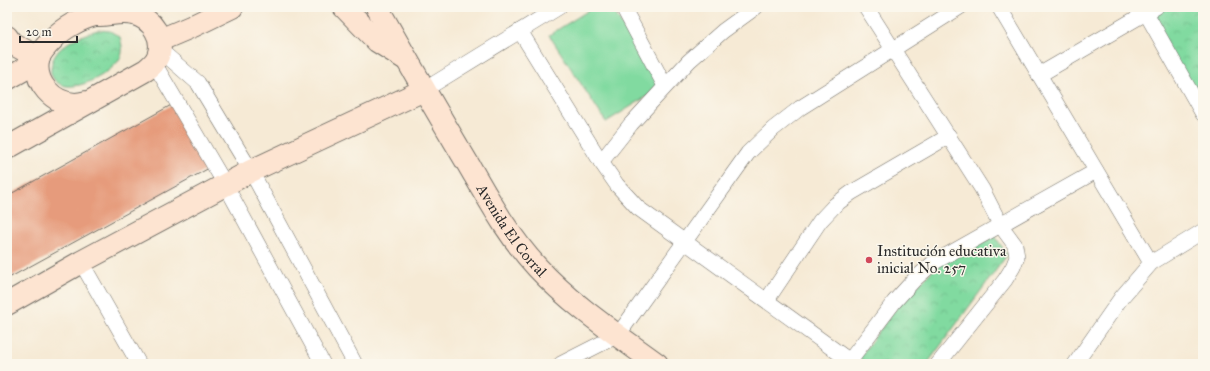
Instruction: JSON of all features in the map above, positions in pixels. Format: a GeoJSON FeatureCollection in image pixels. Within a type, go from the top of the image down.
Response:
{"type":"FeatureCollection","features":[{"type":"Feature","properties":{"kind":"street"},"geometry":{"type":"LineString","coordinates":[[7,148],[86,102],[140,74],[158,51],[193,26],[232,7]]}},
{"type":"Feature","properties":{"kind":"street","name":"Avenida El Corral"},"geometry":{"type":"LineString","coordinates":[[344,7],[377,41],[407,60]]}},
{"type":"Feature","properties":{"kind":"street","name":"Avenida El Corral"},"geometry":{"type":"LineString","coordinates":[[377,7],[424,90],[499,216],[536,266],[558,289],[658,364]]}},
{"type":"Feature","properties":{"kind":"street"},"geometry":{"type":"LineString","coordinates":[[7,304],[225,184],[424,90],[559,7]]}},
{"type":"Feature","properties":{"kind":"street"},"geometry":{"type":"LineString","coordinates":[[623,7],[666,86]]}},
{"type":"Feature","properties":{"kind":"street"},"geometry":{"type":"LineString","coordinates":[[866,7],[982,189],[1001,226],[1015,245],[1017,257],[1005,280],[938,364]]}},
{"type":"Feature","properties":{"kind":"street"},"geometry":{"type":"LineString","coordinates":[[561,364],[618,335],[748,153],[773,129],[800,108],[960,7]]}},
{"type":"Feature","properties":{"kind":"street"},"geometry":{"type":"LineString","coordinates":[[999,7],[1151,263]]}},
{"type":"Feature","properties":{"kind":"street"},"geometry":{"type":"LineString","coordinates":[[601,162],[631,124],[689,61],[723,31],[753,8]]}},
{"type":"Feature","properties":{"kind":"street"},"geometry":{"type":"LineString","coordinates":[[7,79],[38,60],[48,44],[58,33],[76,22],[84,11],[121,12],[140,10],[142,17],[156,31],[158,51],[225,184],[323,364]]}},
{"type":"Feature","properties":{"kind":"street"},"geometry":{"type":"LineString","coordinates":[[1039,75],[1151,10],[1201,107]]}},
{"type":"Feature","properties":{"kind":"street"},"geometry":{"type":"LineString","coordinates":[[520,31],[601,162],[617,185],[638,208],[767,300],[850,363],[894,302],[914,280],[933,263],[1001,226],[1096,171]]}},
{"type":"Feature","properties":{"kind":"street"},"geometry":{"type":"LineString","coordinates":[[7,37],[11,44],[38,60]]}},
{"type":"Feature","properties":{"kind":"street"},"geometry":{"type":"LineString","coordinates":[[158,51],[198,83],[251,171],[355,364]]}},
{"type":"Feature","properties":{"kind":"street"},"geometry":{"type":"LineString","coordinates":[[38,60],[39,78],[46,91],[59,101],[74,104],[86,102]]}},
{"type":"Feature","properties":{"kind":"street"},"geometry":{"type":"LineString","coordinates":[[767,300],[820,221],[835,205],[851,193],[948,136]]}},
{"type":"Feature","properties":{"kind":"street"},"geometry":{"type":"LineString","coordinates":[[1075,364],[1121,298],[1151,263],[1203,231]]}},
{"type":"Feature","properties":{"kind":"street"},"geometry":{"type":"LineString","coordinates":[[81,262],[139,364]]}},
{"type":"Feature","properties":{"kind":"green space"},"geometry":{"type":"Polygon","coordinates":[[[594,7],[611,7],[662,87],[606,122],[549,35],[594,7]]]}},
{"type":"Feature","properties":{"kind":"green space"},"geometry":{"type":"Polygon","coordinates":[[[1163,7],[1203,7],[1203,84],[1191,90],[1146,17],[1163,7]]]}},
{"type":"Feature","properties":{"kind":"green space"},"geometry":{"type":"Polygon","coordinates":[[[98,30],[110,31],[120,37],[122,52],[119,60],[101,76],[77,86],[62,85],[57,82],[52,77],[51,72],[56,54],[61,48],[75,39],[98,30]]]}},
{"type":"Feature","properties":{"kind":"green space"},"geometry":{"type":"Polygon","coordinates":[[[995,236],[1007,255],[927,364],[868,364],[859,358],[899,304],[937,266],[995,236]]]}},
{"type":"Feature","properties":{"kind":"building"},"geometry":{"type":"Polygon","coordinates":[[[175,103],[211,167],[7,279],[7,196],[175,103]]]}},
{"type":"Feature","properties":{"kind":"place","name":"Institución educativa inicial No. 257"},"geometry":{"type":"Point","coordinates":[869,260]}}]}
